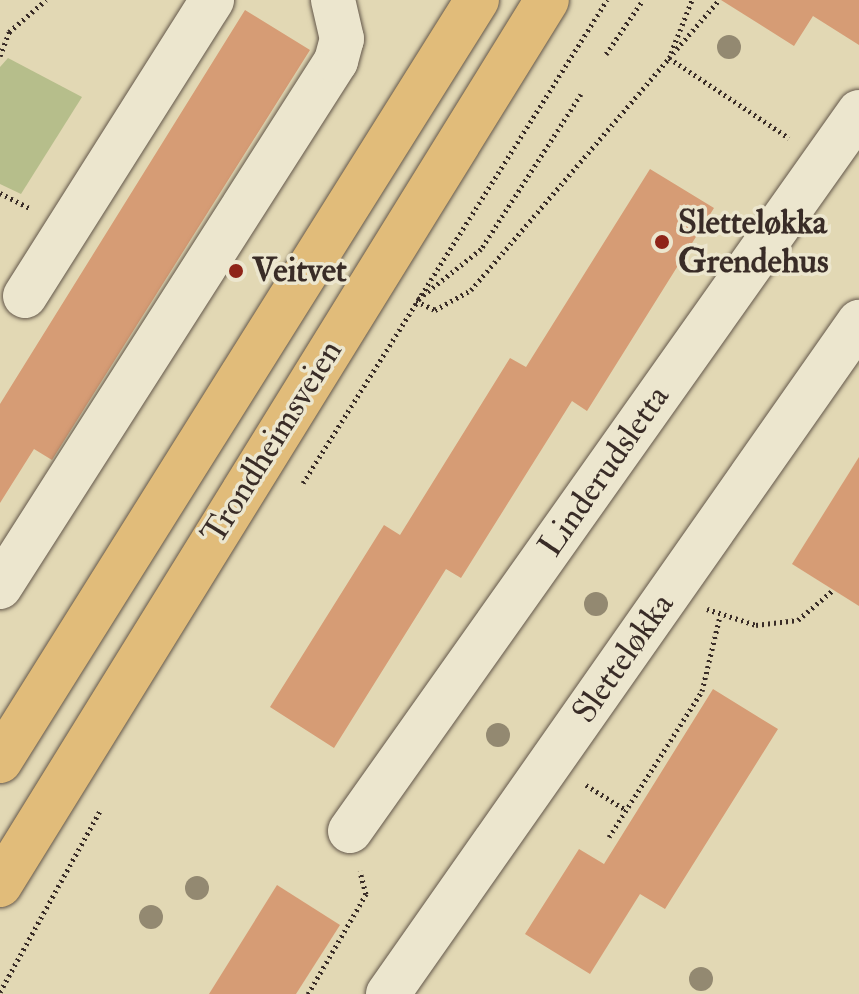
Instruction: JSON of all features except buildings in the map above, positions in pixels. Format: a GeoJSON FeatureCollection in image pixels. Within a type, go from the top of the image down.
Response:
{"type":"FeatureCollection","features":[{"type":"Feature","properties":{"kind":"highway","name":"Trondheimsveien"},"geometry":{"type":"LineString","coordinates":[[0,761],[454,19],[477,0]]}},
{"type":"Feature","properties":{"kind":"highway","name":"Trondheimsveien"},"geometry":{"type":"LineString","coordinates":[[0,885],[547,0]]}},
{"type":"Feature","properties":{"kind":"street"},"geometry":{"type":"LineString","coordinates":[[25,296],[212,0]]}},
{"type":"Feature","properties":{"kind":"street"},"geometry":{"type":"LineString","coordinates":[[3,576],[336,61],[342,39],[333,0]]}},
{"type":"Feature","properties":{"kind":"street","name":"Linderudsletta"},"geometry":{"type":"LineString","coordinates":[[350,831],[859,112]]}},
{"type":"Feature","properties":{"kind":"street","name":"Sletteløkka"},"geometry":{"type":"LineString","coordinates":[[388,994],[859,322]]}},
{"type":"Feature","properties":{"kind":"path"},"geometry":{"type":"LineString","coordinates":[[0,56],[9,32],[46,0]]}},
{"type":"Feature","properties":{"kind":"path"},"geometry":{"type":"LineString","coordinates":[[301,486],[607,0]]}},
{"type":"Feature","properties":{"kind":"path"},"geometry":{"type":"LineString","coordinates":[[606,54],[642,0]]}},
{"type":"Feature","properties":{"kind":"path"},"geometry":{"type":"LineString","coordinates":[[669,58],[692,0]]}},
{"type":"Feature","properties":{"kind":"path"},"geometry":{"type":"LineString","coordinates":[[416,301],[435,310],[471,290],[719,0]]}},
{"type":"Feature","properties":{"kind":"path"},"geometry":{"type":"LineString","coordinates":[[669,58],[732,94],[822,163]]}},
{"type":"Feature","properties":{"kind":"path"},"geometry":{"type":"LineString","coordinates":[[416,301],[481,249],[581,94]]}},
{"type":"Feature","properties":{"kind":"path"},"geometry":{"type":"LineString","coordinates":[[671,590],[720,616],[756,625],[798,620],[833,590]]}},
{"type":"Feature","properties":{"kind":"path"},"geometry":{"type":"LineString","coordinates":[[609,837],[702,691],[720,616]]}},
{"type":"Feature","properties":{"kind":"path"},"geometry":{"type":"LineString","coordinates":[[585,784],[626,810]]}},
{"type":"Feature","properties":{"kind":"path"},"geometry":{"type":"LineString","coordinates":[[0,992],[103,805]]}},
{"type":"Feature","properties":{"kind":"path"},"geometry":{"type":"LineString","coordinates":[[308,994],[366,894],[350,831]]}},
{"type":"Feature","properties":{"kind":"green space"},"geometry":{"type":"Polygon","coordinates":[[[8,58],[82,97],[21,194],[0,184],[0,67],[8,58]]]}},
{"type":"Feature","properties":{"kind":"place","name":"Sletteløkka Grendehus"},"geometry":{"type":"Point","coordinates":[662,242]}},
{"type":"Feature","properties":{"kind":"place","name":"Veitvet"},"geometry":{"type":"Point","coordinates":[236,271]}}]}
